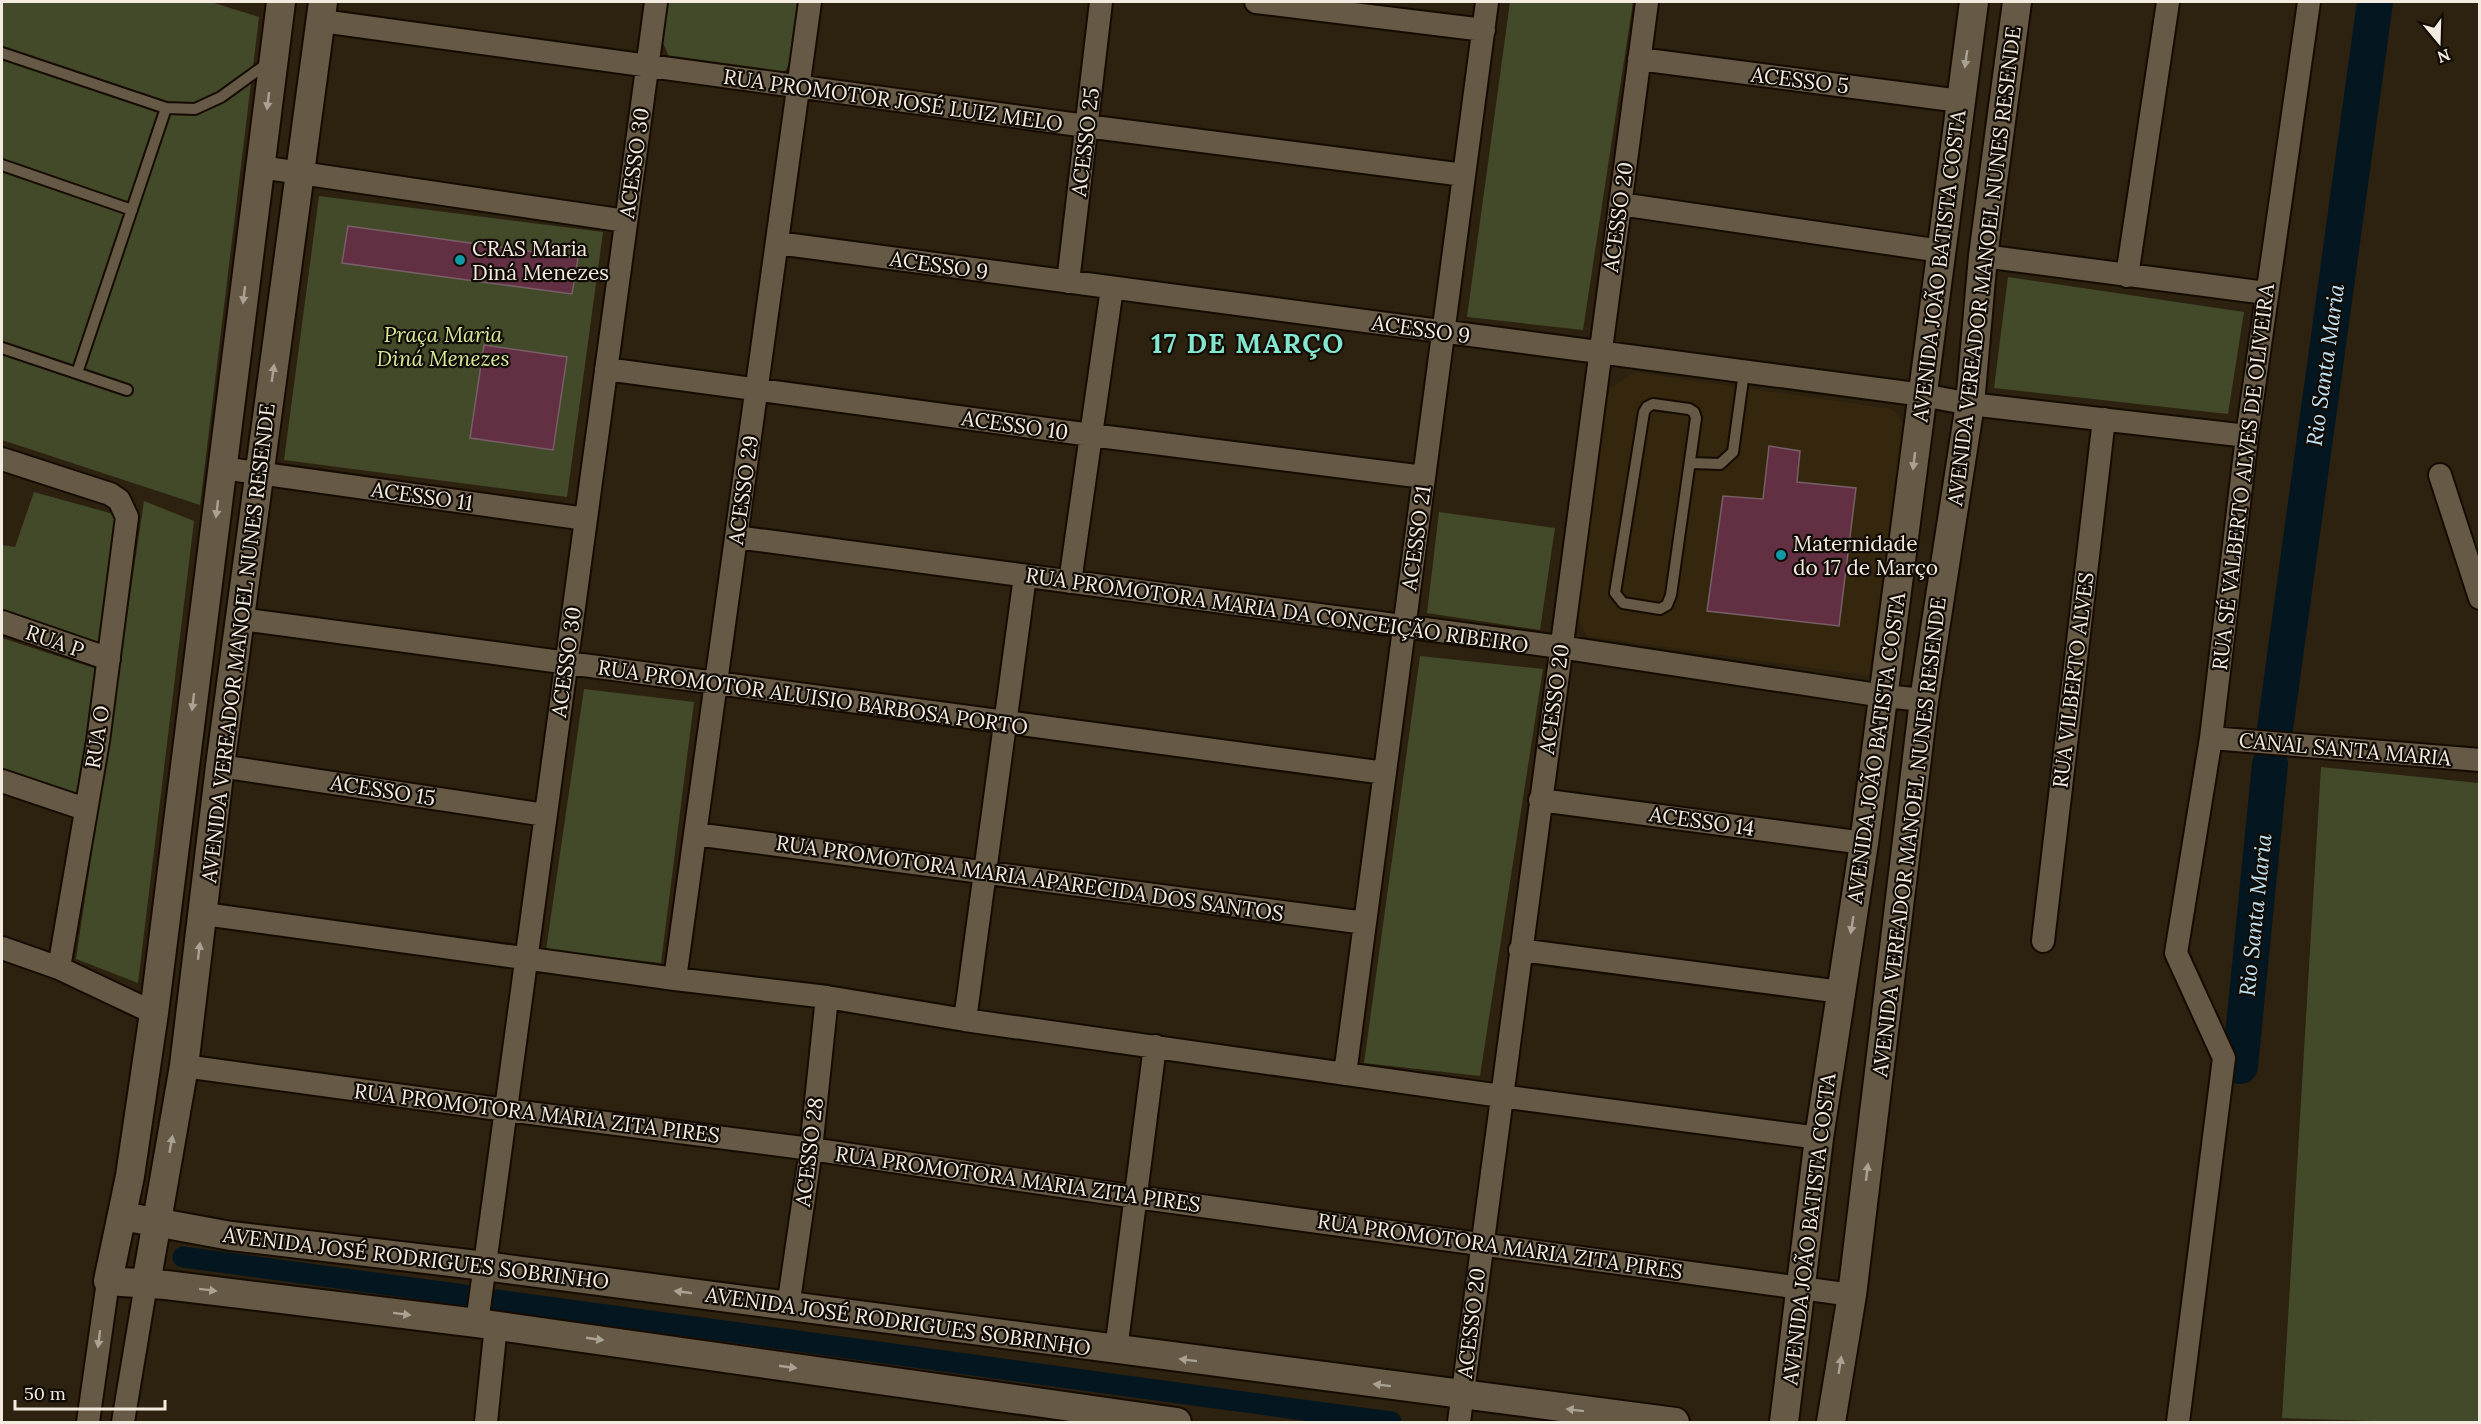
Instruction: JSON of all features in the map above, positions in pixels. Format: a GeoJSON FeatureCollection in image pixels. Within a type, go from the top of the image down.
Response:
{"type":"FeatureCollection","features":[{"type":"Feature","properties":{"kind":"street","name":"AVENIDA VEREADOR MANOEL NUNES RESENDE"},"geometry":{"type":"LineString","coordinates":[[108,1281],[130,1176],[154,1013],[281,2]]}},
{"type":"Feature","properties":{"kind":"street","name":"ACESSO 30"},"geometry":{"type":"LineString","coordinates":[[486,1422],[485,1266],[656,2]]}},
{"type":"Feature","properties":{"kind":"street","name":"ACESSO 29"},"geometry":{"type":"LineString","coordinates":[[675,979],[810,2]]}},
{"type":"Feature","properties":{"kind":"street","name":"ACESSO 25"},"geometry":{"type":"LineString","coordinates":[[1068,282],[1101,2]]}},
{"type":"Feature","properties":{"kind":"street"},"geometry":{"type":"LineString","coordinates":[[1256,2],[1484,30]]}},
{"type":"Feature","properties":{"kind":"street","name":"ACESSO 21"},"geometry":{"type":"LineString","coordinates":[[1345,1074],[1487,2]]}},
{"type":"Feature","properties":{"kind":"street","name":"ACESSO 20"},"geometry":{"type":"LineString","coordinates":[[1460,1409],[1647,2]]}},
{"type":"Feature","properties":{"kind":"street","name":"AVENIDA JOÃO BATISTA COSTA"},"geometry":{"type":"LineString","coordinates":[[1784,1422],[1819,1138],[1864,843],[1974,2]]}},
{"type":"Feature","properties":{"kind":"street","name":"AVENIDA VEREADOR MANOEL NUNES RESENDE"},"geometry":{"type":"LineString","coordinates":[[1831,1422],[1852,1295],[1924,700],[1970,404],[1983,256],[2018,2]]}},
{"type":"Feature","properties":{"kind":"street"},"geometry":{"type":"LineString","coordinates":[[2127,276],[2168,2]]}},
{"type":"Feature","properties":{"kind":"street","name":"RUA SÉ VALBERTO ALVES DE OLIVEIRA"},"geometry":{"type":"LineString","coordinates":[[2178,1422],[2224,1058],[2176,953],[2211,738],[2266,293],[2309,2]]}},
{"type":"Feature","properties":{"kind":"street","name":"AVENIDA VEREADOR MANOEL NUNES RESENDE"},"geometry":{"type":"LineString","coordinates":[[156,1285],[167,1224],[164,1185],[184,1066],[204,914],[220,765],[322,11]]}},
{"type":"Feature","properties":{"kind":"street","name":"RUA PROMOTOR JOSÉ LUIZ MELO"},"geometry":{"type":"LineString","coordinates":[[322,11],[647,66],[1464,175]]}},
{"type":"Feature","properties":{"kind":"street","name":"ACESSO 5"},"geometry":{"type":"LineString","coordinates":[[1639,59],[1960,101]]}},
{"type":"Feature","properties":{"kind":"street"},"geometry":{"type":"LineString","coordinates":[[260,167],[626,220]]}},
{"type":"Feature","properties":{"kind":"street"},"geometry":{"type":"LineString","coordinates":[[1620,204],[1941,250]]}},
{"type":"Feature","properties":{"kind":"street","name":"ACESSO 9"},"geometry":{"type":"LineString","coordinates":[[777,243],[1923,395],[1970,404],[2247,436]]}},
{"type":"Feature","properties":{"kind":"street"},"geometry":{"type":"LineString","coordinates":[[1983,256],[2266,293]]}},
{"type":"Feature","properties":{"kind":"street"},"geometry":{"type":"LineString","coordinates":[[1070,582],[1112,288]]}},
{"type":"Feature","properties":{"kind":"street","name":"ACESSO 10"},"geometry":{"type":"LineString","coordinates":[[606,369],[1091,435],[1424,477]]}},
{"type":"Feature","properties":{"kind":"street","name":"RUA VILBERTO ALVES"},"geometry":{"type":"LineString","coordinates":[[2043,941],[2104,419]]}},
{"type":"Feature","properties":{"kind":"street","name":"RUA O"},"geometry":{"type":"LineString","coordinates":[[2,459],[110,494],[123,505],[127,518],[98,741],[59,968]]}},
{"type":"Feature","properties":{"kind":"street","name":"ACESSO 11"},"geometry":{"type":"LineString","coordinates":[[222,468],[586,519]]}},
{"type":"Feature","properties":{"kind":"street"},"geometry":{"type":"LineString","coordinates":[[2440,475],[2480,598]]}},
{"type":"Feature","properties":{"kind":"street","name":"RUA PROMOTORA MARIA DA CONCEIÇÃO RIBEIRO"},"geometry":{"type":"LineString","coordinates":[[736,537],[1560,647],[1884,696],[1924,700]]}},
{"type":"Feature","properties":{"kind":"street"},"geometry":{"type":"LineString","coordinates":[[965,1020],[1025,576]]}},
{"type":"Feature","properties":{"kind":"street","name":"RUA PROMOTOR ALUISIO BARBOSA PORTO"},"geometry":{"type":"LineString","coordinates":[[241,619],[1385,773]]}},
{"type":"Feature","properties":{"kind":"street","name":"RUA P"},"geometry":{"type":"LineString","coordinates":[[2,622],[109,659]]}},
{"type":"Feature","properties":{"kind":"street","name":"CANAL SANTA MARIA"},"geometry":{"type":"LineString","coordinates":[[2211,738],[2480,760]]}},
{"type":"Feature","properties":{"kind":"street","name":"ACESSO 15"},"geometry":{"type":"LineString","coordinates":[[220,765],[546,815]]}},
{"type":"Feature","properties":{"kind":"street"},"geometry":{"type":"LineString","coordinates":[[2,781],[85,809]]}},
{"type":"Feature","properties":{"kind":"street","name":"ACESSO 14"},"geometry":{"type":"LineString","coordinates":[[1540,800],[1864,843]]}},
{"type":"Feature","properties":{"kind":"street","name":"RUA PROMOTORA MARIA APARECIDA DOS SANTOS"},"geometry":{"type":"LineString","coordinates":[[695,834],[1365,923]]}},
{"type":"Feature","properties":{"kind":"street"},"geometry":{"type":"LineString","coordinates":[[204,914],[675,979],[827,997],[965,1020],[1501,1096],[1819,1138]]}},
{"type":"Feature","properties":{"kind":"street"},"geometry":{"type":"LineString","coordinates":[[2,948],[59,968],[154,1013]]}},
{"type":"Feature","properties":{"kind":"street"},"geometry":{"type":"LineString","coordinates":[[1520,950],[1841,992]]}},
{"type":"Feature","properties":{"kind":"street","name":"ACESSO 28"},"geometry":{"type":"LineString","coordinates":[[788,1307],[811,1149],[827,997]]}},
{"type":"Feature","properties":{"kind":"street"},"geometry":{"type":"LineString","coordinates":[[1116,1350],[1155,1046]]}},
{"type":"Feature","properties":{"kind":"street","name":"RUA PROMOTORA MARIA ZITA PIRES"},"geometry":{"type":"LineString","coordinates":[[184,1066],[811,1149],[1136,1197],[1852,1295]]}},
{"type":"Feature","properties":{"kind":"street"},"geometry":{"type":"LineString","coordinates":[[130,1176],[146,1187],[164,1185]]}},
{"type":"Feature","properties":{"kind":"street","name":"AVENIDA JOSÉ RODRIGUES SOBRINHO"},"geometry":{"type":"LineString","coordinates":[[122,1216],[231,1236],[485,1266],[1116,1350],[1460,1409],[1675,1422]]}},
{"type":"Feature","properties":{"kind":"street"},"geometry":{"type":"LineString","coordinates":[[88,1422],[108,1281],[486,1324],[1101,1417],[1178,1422]]}},
{"type":"Feature","properties":{"kind":"street"},"geometry":{"type":"LineString","coordinates":[[123,1422],[156,1285]]}},
{"type":"Feature","properties":{"kind":"lane"},"geometry":{"type":"LineString","coordinates":[[2,53],[166,108],[195,109],[221,97],[273,59]]}},
{"type":"Feature","properties":{"kind":"lane"},"geometry":{"type":"LineString","coordinates":[[77,373],[166,108]]}},
{"type":"Feature","properties":{"kind":"lane"},"geometry":{"type":"LineString","coordinates":[[2,165],[132,210]]}},
{"type":"Feature","properties":{"kind":"lane"},"geometry":{"type":"LineString","coordinates":[[2,348],[127,390]]}},
{"type":"Feature","properties":{"kind":"lane"},"geometry":{"type":"LineString","coordinates":[[1690,463],[1720,464],[1733,452],[1744,372]]}},
{"type":"Feature","properties":{"kind":"lane"},"geometry":{"type":"LineString","coordinates":[[1653,404],[1689,409],[1694,412],[1696,418],[1690,463],[1667,605],[1660,609],[1623,603],[1615,593],[1644,412],[1647,407],[1653,404]]}},
{"type":"Feature","properties":{"kind":"shaded area"},"geometry":{"type":"Polygon","coordinates":[[[1635,372],[1892,409],[1906,426],[1869,676],[1587,636],[1576,616],[1609,389],[1635,372]]]}},
{"type":"Feature","properties":{"kind":"green space"},"geometry":{"type":"Polygon","coordinates":[[[2,2],[211,2],[259,17],[200,505],[2,440],[2,2]]]}},
{"type":"Feature","properties":{"kind":"green space"},"geometry":{"type":"Polygon","coordinates":[[[668,2],[797,2],[786,70],[777,74],[670,59],[663,43],[668,2]]]}},
{"type":"Feature","properties":{"kind":"green space"},"geometry":{"type":"Polygon","coordinates":[[[1510,2],[1633,2],[1583,330],[1467,317],[1510,2]]]}},
{"type":"Feature","properties":{"kind":"green space","name":"Praça Maria Diná Menezes"},"geometry":{"type":"Polygon","coordinates":[[[319,196],[603,232],[567,497],[284,460],[319,196]]]}},
{"type":"Feature","properties":{"kind":"green space"},"geometry":{"type":"Polygon","coordinates":[[[2008,277],[2244,312],[2228,414],[1994,388],[2008,277]]]}},
{"type":"Feature","properties":{"kind":"green space"},"geometry":{"type":"Polygon","coordinates":[[[34,492],[117,515],[102,644],[2,610],[2,545],[15,547],[34,492]]]}},
{"type":"Feature","properties":{"kind":"green space"},"geometry":{"type":"Polygon","coordinates":[[[144,501],[194,521],[138,983],[76,959],[144,501]]]}},
{"type":"Feature","properties":{"kind":"green space"},"geometry":{"type":"Polygon","coordinates":[[[1439,512],[1555,528],[1540,630],[1427,613],[1439,512]]]}},
{"type":"Feature","properties":{"kind":"green space"},"geometry":{"type":"Polygon","coordinates":[[[2,638],[97,669],[77,794],[2,768],[2,638]]]}},
{"type":"Feature","properties":{"kind":"green space"},"geometry":{"type":"Polygon","coordinates":[[[1420,656],[1543,669],[1480,1076],[1364,1063],[1420,656]]]}},
{"type":"Feature","properties":{"kind":"green space"},"geometry":{"type":"Polygon","coordinates":[[[584,689],[694,702],[661,963],[546,950],[584,689]]]}},
{"type":"Feature","properties":{"kind":"green space"},"geometry":{"type":"Polygon","coordinates":[[[2321,767],[2479,783],[2479,1422],[2282,1418],[2321,767]]]}},
{"type":"Feature","properties":{"kind":"building","name":"CRAS Maria Diná Menezes"},"geometry":{"type":"Polygon","coordinates":[[[348,226],[578,258],[572,294],[342,263],[348,226]]]}},
{"type":"Feature","properties":{"kind":"building"},"geometry":{"type":"Polygon","coordinates":[[[484,345],[567,357],[553,450],[470,438],[484,345]]]}},
{"type":"Feature","properties":{"kind":"building","name":"Maternidade do 17 de Março"},"geometry":{"type":"Polygon","coordinates":[[[1769,446],[1800,451],[1797,482],[1856,488],[1839,626],[1707,611],[1723,496],[1763,499],[1769,446]]]}},
{"type":"Feature","properties":{"kind":"waterway","name":"Rio Santa Maria"},"geometry":{"type":"LineString","coordinates":[[2275,729],[2375,2]]}},
{"type":"Feature","properties":{"kind":"waterway","name":"Rio Santa Maria"},"geometry":{"type":"LineString","coordinates":[[2240,1066],[2270,764]]}},
{"type":"Feature","properties":{"kind":"waterway"},"geometry":{"type":"LineString","coordinates":[[183,1257],[464,1295]]}},
{"type":"Feature","properties":{"kind":"waterway"},"geometry":{"type":"LineString","coordinates":[[497,1300],[1391,1422]]}},
{"type":"Feature","properties":{"kind":"place","name":"CRAS Maria Diná Menezes"},"geometry":{"type":"Point","coordinates":[460,260]}},
{"type":"Feature","properties":{"kind":"place","name":"Maternidade do 17 de Março"},"geometry":{"type":"Point","coordinates":[1781,555]}},
{"type":"Feature","properties":{"kind":"district","name":"17 DE MARÇO"},"geometry":{"type":"Point","coordinates":[1248,343]}}]}
